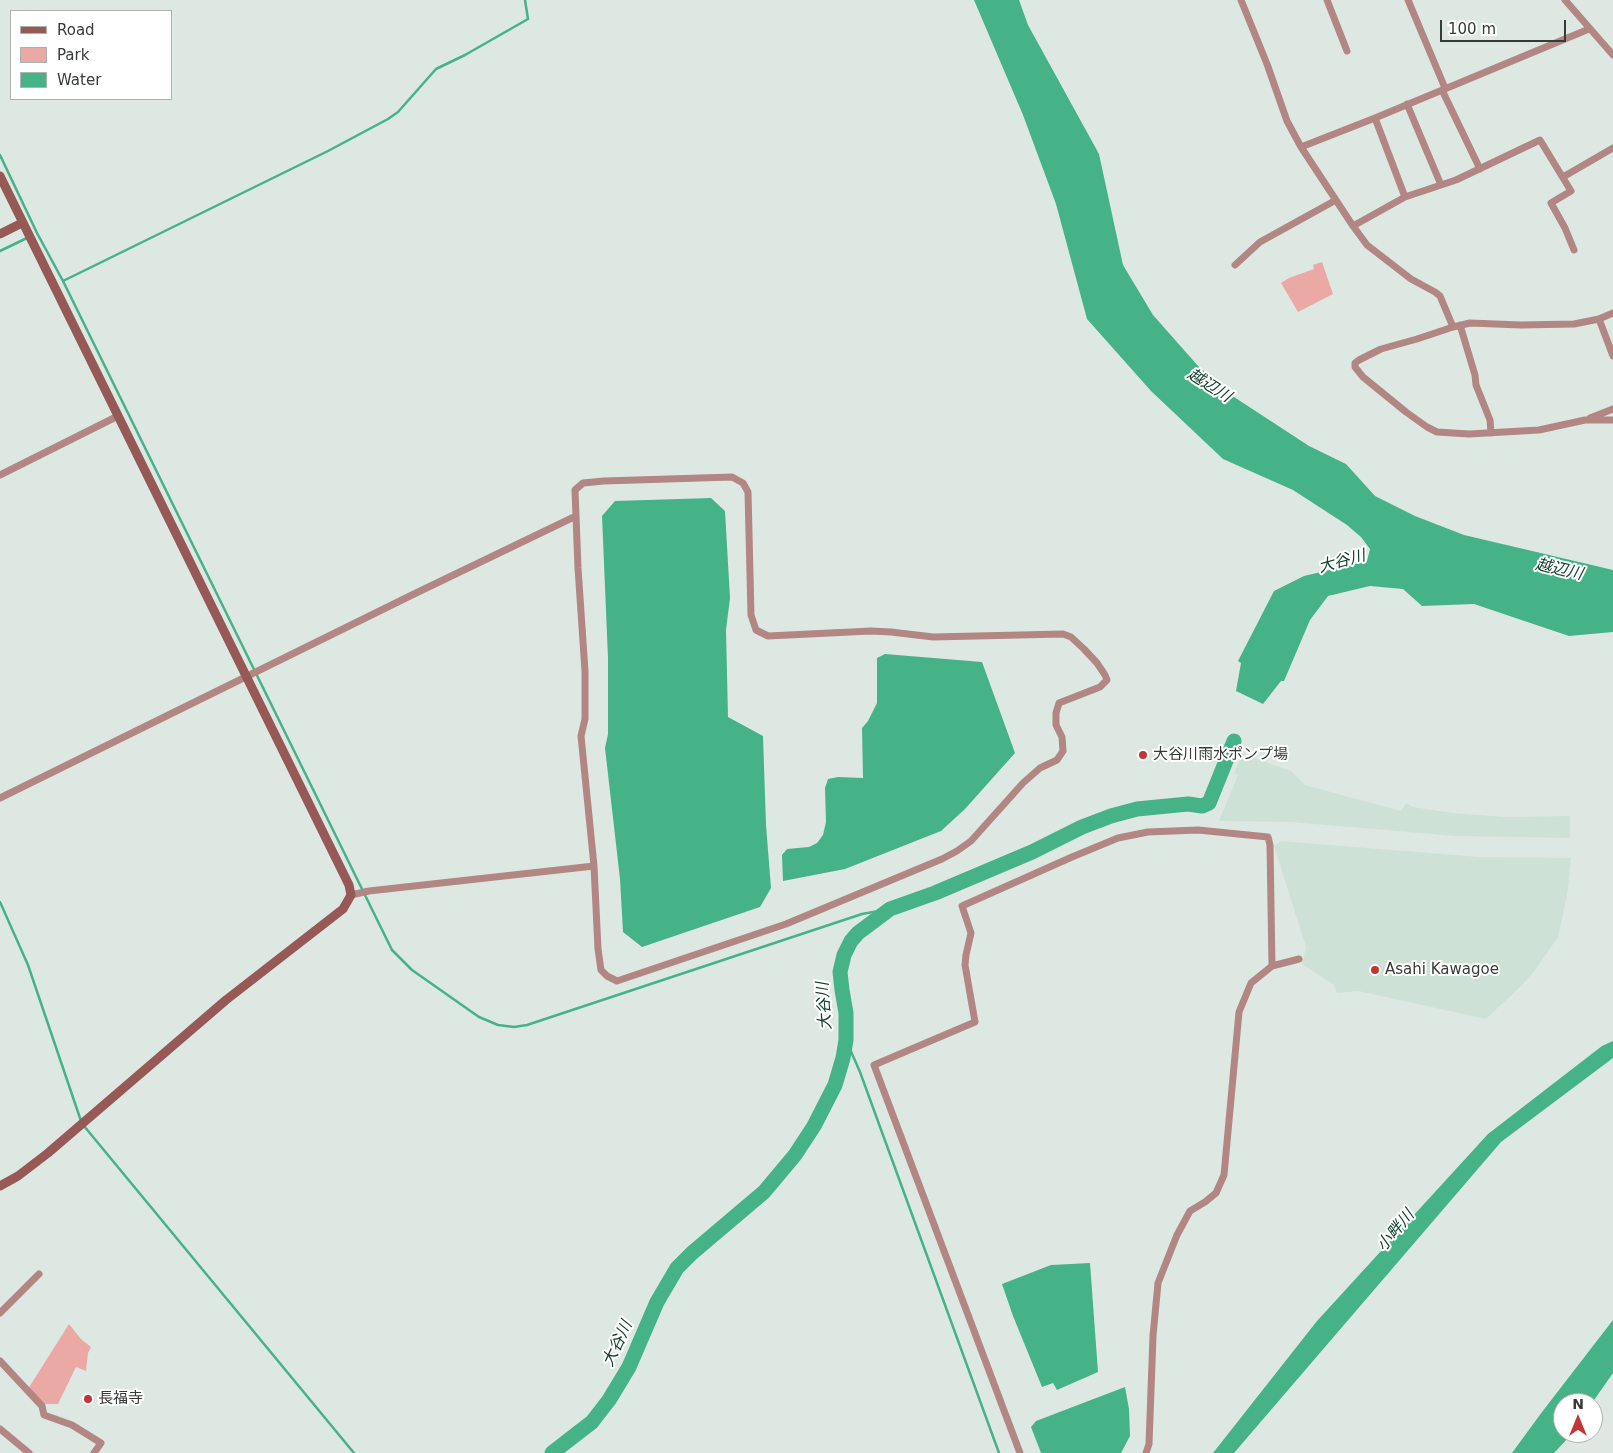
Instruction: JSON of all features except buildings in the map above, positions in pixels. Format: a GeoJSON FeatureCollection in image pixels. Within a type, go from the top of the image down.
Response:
{"type":"FeatureCollection","features":[{"type":"Feature","properties":{"kind":"street"},"geometry":{"type":"LineString","coordinates":[[1241,0],[1267,64],[1287,121],[1301,147],[1353,226],[1367,245],[1411,279],[1440,296],[1456,326],[1475,375],[1476,386],[1490,420],[1491,433]]}},
{"type":"Feature","properties":{"kind":"street"},"geometry":{"type":"LineString","coordinates":[[1327,0],[1347,50]]}},
{"type":"Feature","properties":{"kind":"street"},"geometry":{"type":"LineString","coordinates":[[1408,0],[1443,89],[1480,169]]}},
{"type":"Feature","properties":{"kind":"street"},"geometry":{"type":"LineString","coordinates":[[1565,0],[1589,29],[1610,46],[1613,55]]}},
{"type":"Feature","properties":{"kind":"street"},"geometry":{"type":"LineString","coordinates":[[1301,147],[1589,29]]}},
{"type":"Feature","properties":{"kind":"street"},"geometry":{"type":"LineString","coordinates":[[1407,104],[1441,184]]}},
{"type":"Feature","properties":{"kind":"street"},"geometry":{"type":"LineString","coordinates":[[1375,118],[1405,197]]}},
{"type":"Feature","properties":{"kind":"street"},"geometry":{"type":"LineString","coordinates":[[1353,226],[1405,197],[1480,169],[1540,140],[1571,191],[1551,203],[1565,228],[1574,250]]}},
{"type":"Feature","properties":{"kind":"street"},"geometry":{"type":"LineString","coordinates":[[1563,177],[1613,148]]}},
{"type":"Feature","properties":{"kind":"street"},"geometry":{"type":"LineString","coordinates":[[0,176],[349,885],[351,895],[343,909],[226,1000],[48,1153],[18,1176],[0,1186]]}},
{"type":"Feature","properties":{"kind":"street"},"geometry":{"type":"LineString","coordinates":[[1236,265],[1260,242],[1336,200]]}},
{"type":"Feature","properties":{"kind":"street"},"geometry":{"type":"LineString","coordinates":[[0,234],[22,223]]}},
{"type":"Feature","properties":{"kind":"street"},"geometry":{"type":"LineString","coordinates":[[1613,313],[1599,319],[1568,324],[1521,325],[1480,323],[1456,326],[1381,349],[1355,363],[1355,367],[1363,376],[1426,427],[1437,432],[1469,434],[1539,430],[1585,420],[1613,409]]}},
{"type":"Feature","properties":{"kind":"street"},"geometry":{"type":"LineString","coordinates":[[1599,319],[1613,356]]}},
{"type":"Feature","properties":{"kind":"street"},"geometry":{"type":"LineString","coordinates":[[0,475],[118,416]]}},
{"type":"Feature","properties":{"kind":"street"},"geometry":{"type":"LineString","coordinates":[[1585,420],[1613,420]]}},
{"type":"Feature","properties":{"kind":"street"},"geometry":{"type":"LineString","coordinates":[[732,477],[743,482],[748,492],[751,615],[756,630],[768,636],[871,631],[934,637],[1063,634],[1071,637],[1098,663],[1107,680],[1100,687],[1059,703],[1056,713],[1056,725],[1062,737],[1063,751],[1057,760],[1040,768],[1023,783],[971,841],[942,859],[786,924],[617,981],[607,976],[601,970],[598,950],[594,866],[581,736],[585,719],[585,671],[575,490],[583,483],[732,477]]}},
{"type":"Feature","properties":{"kind":"street"},"geometry":{"type":"LineString","coordinates":[[0,798],[576,516]]}},
{"type":"Feature","properties":{"kind":"street"},"geometry":{"type":"LineString","coordinates":[[1020,1453],[874,1065],[975,1022],[965,965],[971,933],[962,906],[1118,838],[1148,832],[1198,830],[1268,837],[1270,845],[1272,966]]}},
{"type":"Feature","properties":{"kind":"street"},"geometry":{"type":"LineString","coordinates":[[351,895],[370,890],[594,866]]}},
{"type":"Feature","properties":{"kind":"street"},"geometry":{"type":"LineString","coordinates":[[1146,1453],[1149,1444],[1158,1282],[1177,1235],[1190,1211],[1216,1193],[1224,1174],[1239,1012],[1252,983],[1272,966],[1299,959]]}},
{"type":"Feature","properties":{"kind":"street"},"geometry":{"type":"LineString","coordinates":[[0,1313],[39,1274]]}},
{"type":"Feature","properties":{"kind":"street"},"geometry":{"type":"LineString","coordinates":[[0,1360],[42,1406],[44,1415],[72,1425],[101,1443],[94,1453]]}},
{"type":"Feature","properties":{"kind":"street"},"geometry":{"type":"LineString","coordinates":[[0,1429],[29,1453]]}},
{"type":"Feature","properties":{"kind":"shaded area"},"geometry":{"type":"Polygon","coordinates":[[[1243,754],[1291,771],[1305,785],[1401,811],[1406,803],[1413,807],[1453,813],[1504,817],[1570,816],[1570,838],[1455,836],[1290,822],[1219,821],[1238,775],[1234,773],[1243,754]]]}},
{"type":"Feature","properties":{"kind":"shaded area"},"geometry":{"type":"Polygon","coordinates":[[[1281,841],[1479,857],[1571,858],[1567,896],[1558,937],[1536,969],[1522,985],[1486,1019],[1358,991],[1337,993],[1334,985],[1302,964],[1306,947],[1274,846],[1281,841]]]}},
{"type":"Feature","properties":{"kind":"green space"},"geometry":{"type":"Polygon","coordinates":[[[1322,262],[1333,294],[1298,312],[1281,283],[1314,269],[1313,265],[1322,262]]]}},
{"type":"Feature","properties":{"kind":"green space"},"geometry":{"type":"Polygon","coordinates":[[[69,1324],[81,1339],[91,1347],[88,1353],[86,1371],[76,1367],[58,1404],[43,1404],[28,1389],[69,1324]]]}},
{"type":"Feature","properties":{"kind":"water","name":"越辺川"},"geometry":{"type":"Polygon","coordinates":[[[974,0],[1019,0],[1028,25],[1099,154],[1123,265],[1153,315],[1199,367],[1231,395],[1309,446],[1346,464],[1375,496],[1415,516],[1464,535],[1613,570],[1613,632],[1569,636],[1474,604],[1422,606],[1403,589],[1370,586],[1328,596],[1310,620],[1284,681],[1281,681],[1263,704],[1236,691],[1241,663],[1238,661],[1274,591],[1304,576],[1367,561],[1370,549],[1361,537],[1347,525],[1293,490],[1223,459],[1151,391],[1087,319],[1056,204],[1023,115],[974,0]]]}},
{"type":"Feature","properties":{"kind":"water"},"geometry":{"type":"Polygon","coordinates":[[[711,498],[725,511],[730,598],[726,630],[728,717],[763,736],[766,825],[771,888],[760,907],[642,947],[623,932],[620,879],[605,748],[608,734],[608,658],[602,516],[615,501],[711,498]]]}},
{"type":"Feature","properties":{"kind":"water"},"geometry":{"type":"Polygon","coordinates":[[[885,654],[982,662],[1015,753],[965,809],[941,831],[845,869],[783,881],[782,855],[787,849],[809,847],[817,843],[823,835],[826,822],[825,788],[828,779],[838,777],[863,778],[862,728],[868,721],[877,703],[877,658],[885,654]]]}},
{"type":"Feature","properties":{"kind":"water"},"geometry":{"type":"Polygon","coordinates":[[[1613,1041],[1613,1058],[1501,1142],[1234,1453],[1213,1453],[1317,1321],[1488,1134],[1602,1046],[1613,1041]]]}},
{"type":"Feature","properties":{"kind":"water"},"geometry":{"type":"Polygon","coordinates":[[[1090,1263],[1098,1372],[1057,1390],[1053,1383],[1042,1387],[1002,1284],[1051,1265],[1090,1263]]]}},
{"type":"Feature","properties":{"kind":"water"},"geometry":{"type":"Polygon","coordinates":[[[1613,1320],[1613,1373],[1599,1393],[1557,1393],[1613,1320]]]}},
{"type":"Feature","properties":{"kind":"water"},"geometry":{"type":"Polygon","coordinates":[[[1125,1387],[1129,1409],[1130,1436],[1121,1453],[1041,1453],[1031,1427],[1036,1421],[1125,1387]]]}},
{"type":"Feature","properties":{"kind":"water"},"geometry":{"type":"Polygon","coordinates":[[[1553,1398],[1553,1443],[1563,1443],[1554,1453],[1512,1453],[1553,1398]]]}},
{"type":"Feature","properties":{"kind":"waterway"},"geometry":{"type":"LineString","coordinates":[[63,281],[328,151],[388,119],[398,112],[436,69],[465,55],[528,19],[525,0]]}},
{"type":"Feature","properties":{"kind":"waterway"},"geometry":{"type":"LineString","coordinates":[[0,155],[392,950],[412,970],[479,1017],[498,1025],[514,1027],[527,1025],[862,914],[890,909]]}},
{"type":"Feature","properties":{"kind":"waterway"},"geometry":{"type":"LineString","coordinates":[[0,251],[27,238]]}},
{"type":"Feature","properties":{"kind":"waterway","name":"大谷川"},"geometry":{"type":"LineString","coordinates":[[552,1453],[592,1422],[609,1400],[629,1367],[657,1302],[677,1268],[764,1192],[795,1155],[814,1126],[835,1085],[843,1058],[846,1040],[846,1013],[840,972],[844,955],[851,941],[858,933],[890,909],[935,893],[1032,852],[1082,827],[1111,816],[1137,809],[1188,804],[1202,806],[1209,803],[1234,741]]}},
{"type":"Feature","properties":{"kind":"waterway"},"geometry":{"type":"LineString","coordinates":[[0,902],[28,965],[81,1121]]}},
{"type":"Feature","properties":{"kind":"waterway"},"geometry":{"type":"LineString","coordinates":[[846,1040],[860,1072],[999,1453]]}},
{"type":"Feature","properties":{"kind":"waterway"},"geometry":{"type":"LineString","coordinates":[[84,1126],[354,1453]]}},
{"type":"Feature","properties":{"kind":"place","name":"大谷川雨水ポンプ場"},"geometry":{"type":"Point","coordinates":[1143,755]}},
{"type":"Feature","properties":{"kind":"place","name":"Asahi Kawagoe"},"geometry":{"type":"Point","coordinates":[1375,970]}},
{"type":"Feature","properties":{"kind":"place","name":"長福寺"},"geometry":{"type":"Point","coordinates":[88,1399]}},
{"type":"Feature","properties":{"kind":"water label","name":"小畔川"},"geometry":{"type":"Point","coordinates":[1396,1231]}}]}
